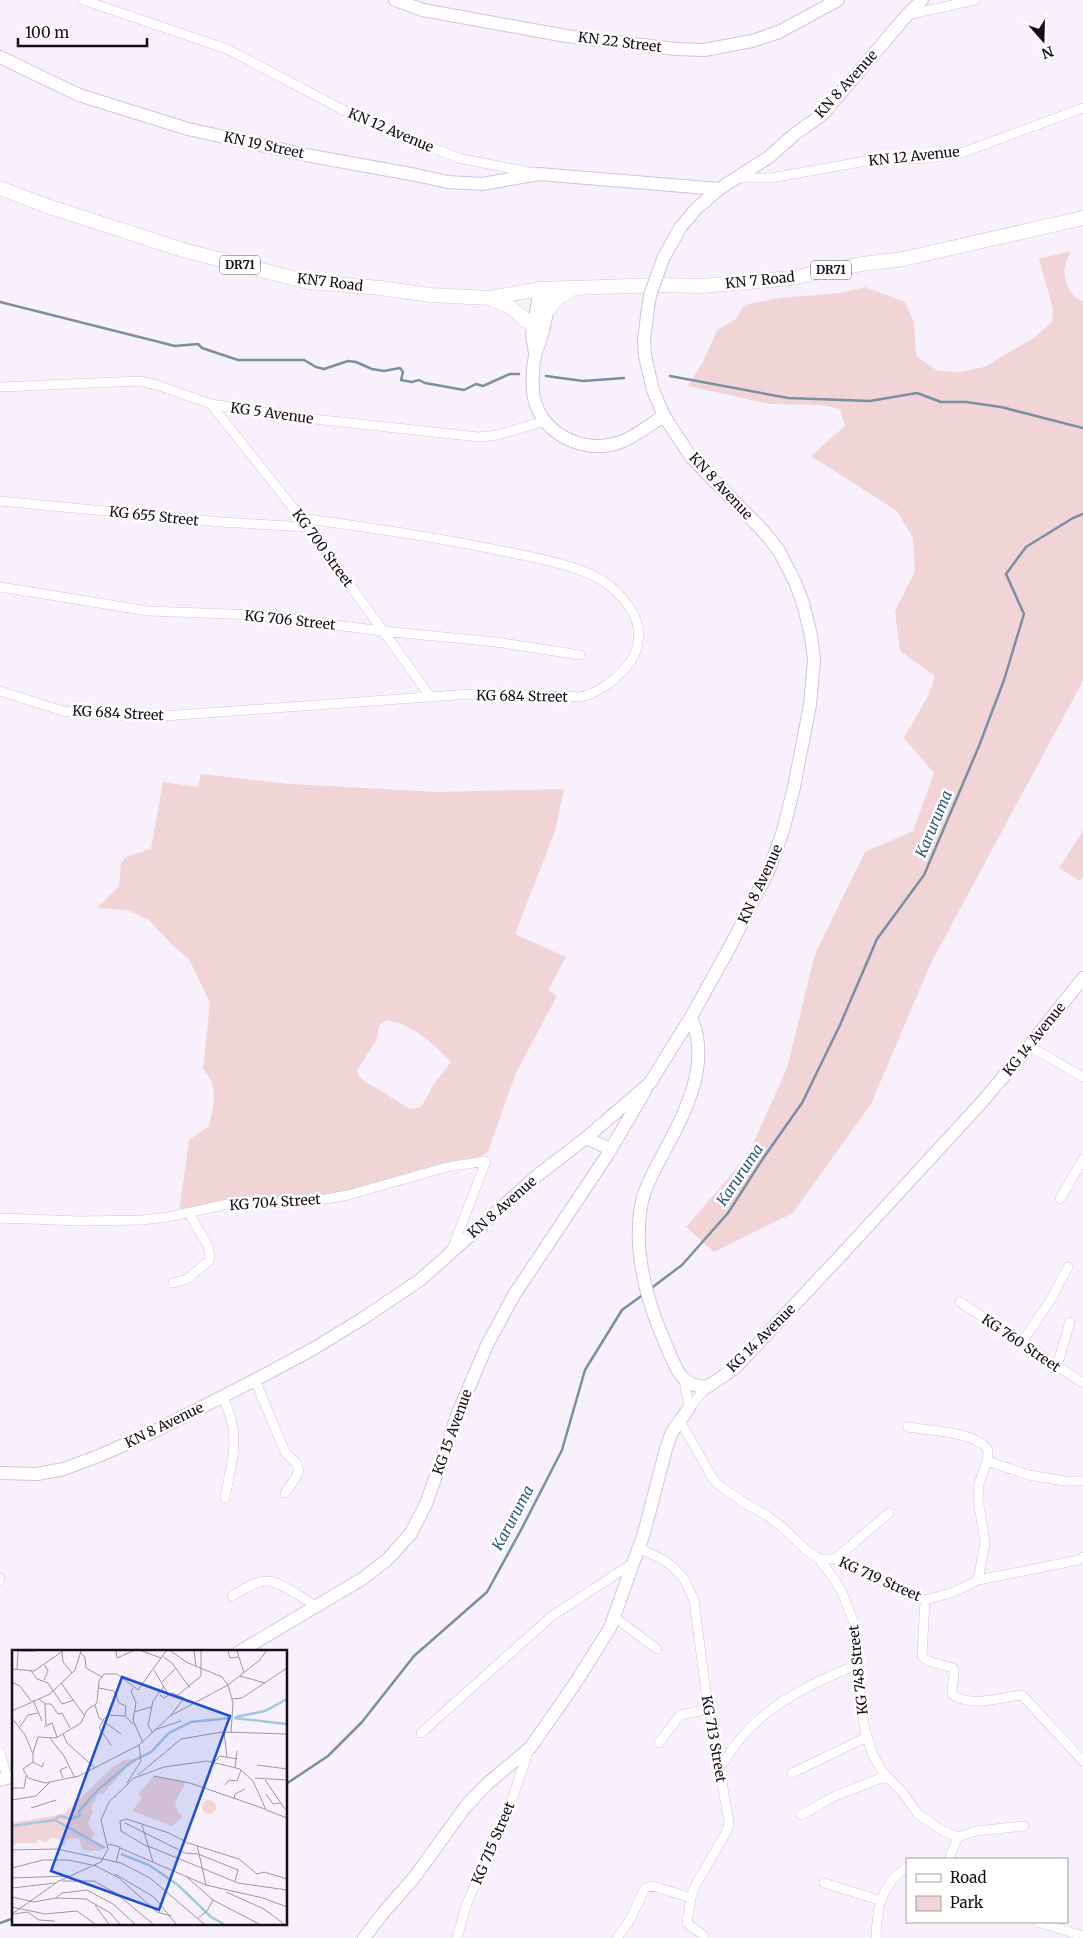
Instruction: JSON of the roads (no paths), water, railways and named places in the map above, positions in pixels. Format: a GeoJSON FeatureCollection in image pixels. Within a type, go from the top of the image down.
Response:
{"type":"FeatureCollection","features":[{"type":"Feature","properties":{"kind":"main road","name":"KN 22 Street"},"geometry":{"type":"LineString","coordinates":[[395,0],[423,10],[566,36],[676,49],[704,50],[752,41],[779,32],[838,0]]}},
{"type":"Feature","properties":{"kind":"main road","name":"KN 8 Avenue"},"geometry":{"type":"LineString","coordinates":[[0,1473],[37,1474],[64,1468],[101,1455],[155,1431],[313,1349],[420,1280],[538,1176],[650,1083],[691,1017],[731,945],[769,870],[783,831],[794,787],[808,714],[814,660],[811,636],[803,603],[795,582],[779,551],[765,533],[691,457],[664,416],[653,390],[645,356],[644,340],[650,295],[663,259],[680,228],[696,209],[719,189],[769,157],[796,133],[822,114],[922,0]]}},
{"type":"Feature","properties":{"kind":"main road","name":"KN 19 Street"},"geometry":{"type":"LineString","coordinates":[[0,57],[95,101],[188,129],[306,155],[462,184],[482,184],[539,174]]}},
{"type":"Feature","properties":{"kind":"main road","name":"KN 12 Avenue"},"geometry":{"type":"LineString","coordinates":[[539,174],[719,189]]}},
{"type":"Feature","properties":{"kind":"main road"},"geometry":{"type":"LineString","coordinates":[[687,185],[696,209]]}},
{"type":"Feature","properties":{"kind":"main road","name":"KN7 Road"},"geometry":{"type":"LineString","coordinates":[[0,188],[44,205],[183,250],[308,282],[381,288],[430,295],[490,298],[546,289]]}},
{"type":"Feature","properties":{"kind":"main road","name":"KN 7 Road"},"geometry":{"type":"LineString","coordinates":[[546,289],[662,285],[702,286],[791,278],[862,264],[903,259],[1083,218]]}},
{"type":"Feature","properties":{"kind":"main road"},"geometry":{"type":"LineString","coordinates":[[548,310],[558,298],[575,288]]}},
{"type":"Feature","properties":{"kind":"main road"},"geometry":{"type":"LineString","coordinates":[[535,353],[542,337],[548,310],[546,289]]}},
{"type":"Feature","properties":{"kind":"main road"},"geometry":{"type":"LineString","coordinates":[[546,289],[534,326],[533,390],[538,408],[545,421],[556,433],[573,442],[593,447],[609,446],[620,443],[664,416]]}},
{"type":"Feature","properties":{"kind":"main road"},"geometry":{"type":"LineString","coordinates":[[490,298],[510,307],[534,326]]}},
{"type":"Feature","properties":{"kind":"main road","name":"KG 14 Avenue"},"geometry":{"type":"LineString","coordinates":[[707,1388],[734,1368],[823,1275],[982,1102],[1083,978]]}},
{"type":"Feature","properties":{"kind":"main road"},"geometry":{"type":"LineString","coordinates":[[691,1017],[698,1036],[699,1046],[695,1082],[672,1138],[644,1193],[639,1232],[639,1252],[643,1279],[662,1336],[675,1367],[684,1380],[691,1385],[707,1388]]}},
{"type":"Feature","properties":{"kind":"main road","name":"KG 15 Avenue"},"geometry":{"type":"LineString","coordinates":[[242,1650],[362,1579],[388,1558],[411,1533],[426,1504],[467,1389],[487,1345],[514,1295],[620,1134],[650,1083]]}},
{"type":"Feature","properties":{"kind":"main road"},"geometry":{"type":"LineString","coordinates":[[613,1114],[620,1134]]}},
{"type":"Feature","properties":{"kind":"main road"},"geometry":{"type":"LineString","coordinates":[[601,1124],[607,1134],[608,1151]]}},
{"type":"Feature","properties":{"kind":"main road"},"geometry":{"type":"LineString","coordinates":[[586,1138],[608,1151]]}},
{"type":"Feature","properties":{"kind":"main road"},"geometry":{"type":"LineString","coordinates":[[364,1938],[432,1855],[466,1806],[488,1783],[530,1748],[574,1685],[610,1628],[644,1533],[672,1432],[689,1408]]}},
{"type":"Feature","properties":{"kind":"street","name":"KN 12 Avenue"},"geometry":{"type":"LineString","coordinates":[[83,0],[226,49],[350,114],[458,158],[539,174]]}},
{"type":"Feature","properties":{"kind":"street"},"geometry":{"type":"LineString","coordinates":[[907,15],[975,0]]}},
{"type":"Feature","properties":{"kind":"street","name":"KN 12 Avenue"},"geometry":{"type":"LineString","coordinates":[[738,178],[771,178],[866,161],[929,158],[964,152],[1083,108]]}},
{"type":"Feature","properties":{"kind":"street","name":"KG 5 Avenue"},"geometry":{"type":"LineString","coordinates":[[0,387],[139,381],[157,385],[210,404],[304,418],[479,437],[498,435],[545,421]]}},
{"type":"Feature","properties":{"kind":"street","name":"KG 700 Street"},"geometry":{"type":"LineString","coordinates":[[210,404],[308,527],[430,696]]}},
{"type":"Feature","properties":{"kind":"street","name":"KG 655 Street"},"geometry":{"type":"LineString","coordinates":[[0,501],[220,522],[308,527]]}},
{"type":"Feature","properties":{"kind":"street","name":"KG 684 Street"},"geometry":{"type":"LineString","coordinates":[[0,691],[63,711],[100,715],[164,716],[470,694],[579,697],[590,695],[617,676],[633,658],[639,635],[635,616],[615,590],[588,574],[556,563],[476,545],[301,518]]}},
{"type":"Feature","properties":{"kind":"street","name":"KG 706 Street"},"geometry":{"type":"LineString","coordinates":[[0,587],[148,611],[258,615],[382,631],[496,642],[580,655]]}},
{"type":"Feature","properties":{"kind":"street"},"geometry":{"type":"LineString","coordinates":[[1029,1046],[1083,1077]]}},
{"type":"Feature","properties":{"kind":"street"},"geometry":{"type":"LineString","coordinates":[[1060,1199],[1083,1159]]}},
{"type":"Feature","properties":{"kind":"street","name":"KG 704 Street"},"geometry":{"type":"LineString","coordinates":[[0,1218],[80,1221],[142,1220],[189,1213],[242,1201],[280,1203],[326,1199],[448,1167],[486,1161],[450,1252]]}},
{"type":"Feature","properties":{"kind":"street"},"geometry":{"type":"LineString","coordinates":[[173,1283],[187,1279],[209,1261],[208,1246],[189,1213]]}},
{"type":"Feature","properties":{"kind":"street"},"geometry":{"type":"LineString","coordinates":[[1022,1342],[1050,1302],[1068,1267]]}},
{"type":"Feature","properties":{"kind":"street","name":"KG 760 Street"},"geometry":{"type":"LineString","coordinates":[[960,1302],[1083,1383]]}},
{"type":"Feature","properties":{"kind":"street"},"geometry":{"type":"LineString","coordinates":[[1057,1366],[1070,1322]]}},
{"type":"Feature","properties":{"kind":"street"},"geometry":{"type":"LineString","coordinates":[[255,1380],[284,1452],[297,1464],[299,1470],[296,1479],[285,1493]]}},
{"type":"Feature","properties":{"kind":"street"},"geometry":{"type":"LineString","coordinates":[[684,1380],[689,1408]]}},
{"type":"Feature","properties":{"kind":"street"},"geometry":{"type":"LineString","coordinates":[[689,1408],[707,1388]]}},
{"type":"Feature","properties":{"kind":"street"},"geometry":{"type":"LineString","coordinates":[[223,1396],[232,1423],[234,1438],[231,1471],[225,1498]]}},
{"type":"Feature","properties":{"kind":"street","name":"KG 748 Street"},"geometry":{"type":"LineString","coordinates":[[680,1421],[712,1477],[720,1485],[742,1502],[766,1515],[804,1548],[820,1559],[842,1592],[854,1620],[860,1698],[873,1755],[886,1776],[903,1792],[918,1814],[941,1830],[958,1838]]}},
{"type":"Feature","properties":{"kind":"street"},"geometry":{"type":"LineString","coordinates":[[908,1427],[965,1436],[975,1439],[987,1448],[987,1461],[979,1484],[978,1499],[984,1543],[978,1580]]}},
{"type":"Feature","properties":{"kind":"street"},"geometry":{"type":"LineString","coordinates":[[987,1461],[1029,1475],[1064,1482],[1083,1481]]}},
{"type":"Feature","properties":{"kind":"street"},"geometry":{"type":"LineString","coordinates":[[835,1559],[889,1513]]}},
{"type":"Feature","properties":{"kind":"street","name":"KG 713 Street"},"geometry":{"type":"LineString","coordinates":[[638,1548],[664,1560],[674,1568],[689,1588],[694,1600],[709,1708],[729,1825],[691,1898],[687,1924],[703,1935],[704,1938]]}},
{"type":"Feature","properties":{"kind":"street","name":"KG 719 Street"},"geometry":{"type":"LineString","coordinates":[[820,1559],[835,1559],[925,1600],[954,1592],[978,1580],[1079,1560],[1083,1557]]}},
{"type":"Feature","properties":{"kind":"street"},"geometry":{"type":"LineString","coordinates":[[421,1733],[552,1616],[633,1563]]}},
{"type":"Feature","properties":{"kind":"street"},"geometry":{"type":"LineString","coordinates":[[232,1596],[267,1581],[275,1583],[316,1606]]}},
{"type":"Feature","properties":{"kind":"street"},"geometry":{"type":"LineString","coordinates":[[925,1600],[922,1656],[928,1661],[953,1668],[955,1672],[951,1692],[953,1695],[970,1701],[994,1700],[1022,1695],[1083,1761]]}},
{"type":"Feature","properties":{"kind":"street"},"geometry":{"type":"LineString","coordinates":[[614,1617],[656,1649]]}},
{"type":"Feature","properties":{"kind":"street"},"geometry":{"type":"LineString","coordinates":[[720,1768],[748,1730],[766,1713],[818,1682],[857,1665]]}},
{"type":"Feature","properties":{"kind":"street"},"geometry":{"type":"LineString","coordinates":[[659,1742],[680,1715],[709,1708]]}},
{"type":"Feature","properties":{"kind":"street"},"geometry":{"type":"LineString","coordinates":[[792,1772],[868,1738]]}},
{"type":"Feature","properties":{"kind":"street","name":"KG 715 Street"},"geometry":{"type":"LineString","coordinates":[[458,1938],[467,1903],[506,1814],[530,1748]]}},
{"type":"Feature","properties":{"kind":"street"},"geometry":{"type":"LineString","coordinates":[[0,1752],[7,1778]]}},
{"type":"Feature","properties":{"kind":"street"},"geometry":{"type":"LineString","coordinates":[[801,1815],[835,1796],[886,1776]]}},
{"type":"Feature","properties":{"kind":"street"},"geometry":{"type":"LineString","coordinates":[[949,1858],[958,1838],[976,1830],[1024,1826]]}},
{"type":"Feature","properties":{"kind":"street"},"geometry":{"type":"LineString","coordinates":[[876,1938],[879,1900],[891,1881],[906,1868]]}},
{"type":"Feature","properties":{"kind":"street"},"geometry":{"type":"LineString","coordinates":[[824,1882],[879,1900]]}},
{"type":"Feature","properties":{"kind":"street"},"geometry":{"type":"LineString","coordinates":[[617,1938],[630,1920],[645,1888],[659,1887],[691,1898]]}},
{"type":"Feature","properties":{"kind":"street"},"geometry":{"type":"LineString","coordinates":[[1041,1923],[1083,1936]]}},
{"type":"Feature","properties":{"kind":"waterway"},"geometry":{"type":"LineString","coordinates":[[0,302],[175,346],[198,344],[202,348],[238,360],[304,360],[324,369],[348,361],[356,362],[372,369],[384,371],[400,368],[403,372],[401,380],[412,382],[419,380],[425,383],[464,390],[476,384],[483,386],[510,374],[519,374]]}},
{"type":"Feature","properties":{"kind":"waterway"},"geometry":{"type":"LineString","coordinates":[[546,376],[583,381],[624,378]]}},
{"type":"Feature","properties":{"kind":"waterway"},"geometry":{"type":"LineString","coordinates":[[670,376],[788,398],[870,401],[917,393],[941,402],[966,402],[1001,407],[1083,428]]}},
{"type":"Feature","properties":{"kind":"waterway","name":"Karuruma"},"geometry":{"type":"LineString","coordinates":[[650,1289],[682,1265],[728,1213],[802,1103],[840,1025],[877,939],[924,875],[979,746],[1004,680],[1024,614],[1006,574],[1026,547],[1073,518],[1083,514]]}},
{"type":"Feature","properties":{"kind":"waterway","name":"Karuruma"},"geometry":{"type":"LineString","coordinates":[[288,1783],[328,1756],[362,1722],[414,1656],[487,1592],[562,1450],[585,1370],[622,1310],[644,1294]]}},
{"type":"Feature","properties":{"kind":"waterway","name":"Karuruma"},"geometry":{"type":"LineString","coordinates":[[0,1923],[12,1919]]}}]}
